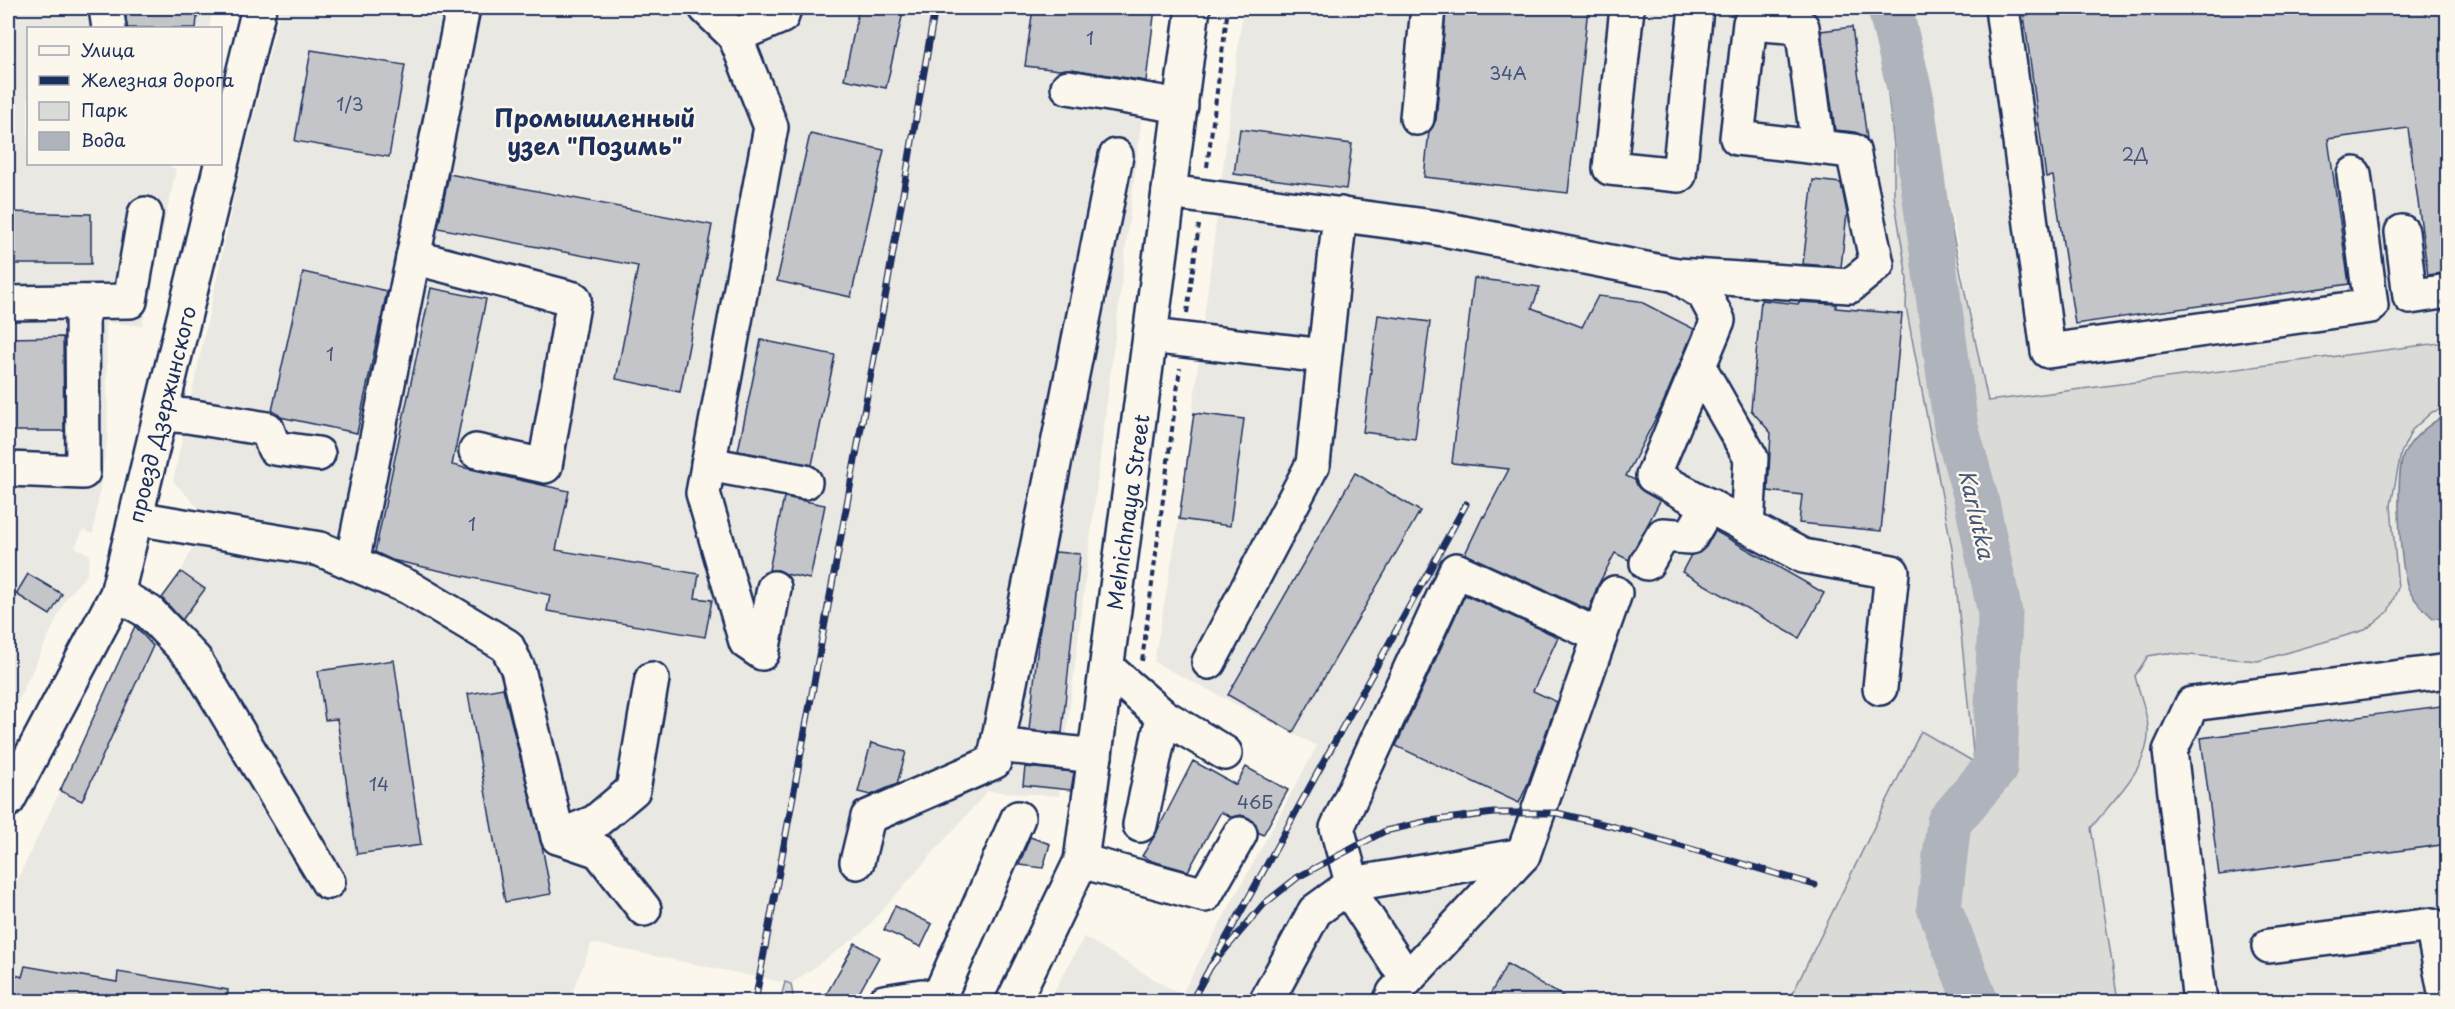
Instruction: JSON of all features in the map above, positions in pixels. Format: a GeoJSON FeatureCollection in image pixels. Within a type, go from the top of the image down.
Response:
{"type":"FeatureCollection","features":[{"type":"Feature","properties":{"kind":"street"},"geometry":{"type":"LineString","coordinates":[[106,8],[109,27]]}},
{"type":"Feature","properties":{"kind":"street","name":"проезд Дзержинского"},"geometry":{"type":"LineString","coordinates":[[222,155],[259,8]]}},
{"type":"Feature","properties":{"kind":"street"},"geometry":{"type":"LineString","coordinates":[[352,563],[463,8]]}},
{"type":"Feature","properties":{"kind":"street"},"geometry":{"type":"LineString","coordinates":[[706,8],[735,36],[771,127],[703,493],[746,642],[762,654],[774,588]]}},
{"type":"Feature","properties":{"kind":"street"},"geometry":{"type":"LineString","coordinates":[[735,36],[782,16],[784,8]]}},
{"type":"Feature","properties":{"kind":"street","name":"Melnichnaya Street"},"geometry":{"type":"LineString","coordinates":[[1013,1002],[1081,861],[1193,8]]}},
{"type":"Feature","properties":{"kind":"street"},"geometry":{"type":"LineString","coordinates":[[1417,118],[1428,8]]}},
{"type":"Feature","properties":{"kind":"street"},"geometry":{"type":"LineString","coordinates":[[1627,8],[1610,168],[1678,175],[1696,8]]}},
{"type":"Feature","properties":{"kind":"street"},"geometry":{"type":"LineString","coordinates":[[2002,8],[2048,351],[2371,306],[2354,174]]}},
{"type":"Feature","properties":{"kind":"street"},"geometry":{"type":"LineString","coordinates":[[1068,87],[1181,106]]}},
{"type":"Feature","properties":{"kind":"street"},"geometry":{"type":"LineString","coordinates":[[1169,192],[1433,227],[1676,275],[1850,286],[1877,264],[1853,151],[1818,147]]}},
{"type":"Feature","properties":{"kind":"street"},"geometry":{"type":"LineString","coordinates":[[857,862],[868,817],[994,762],[1116,156]]}},
{"type":"Feature","properties":{"kind":"street","name":"проезд Дзержинского"},"geometry":{"type":"LineString","coordinates":[[8,800],[117,594],[220,165]]}},
{"type":"Feature","properties":{"kind":"street"},"geometry":{"type":"LineString","coordinates":[[8,303],[130,301],[145,214]]}},
{"type":"Feature","properties":{"kind":"street"},"geometry":{"type":"LineString","coordinates":[[1209,662],[1313,464],[1340,214]]}},
{"type":"Feature","properties":{"kind":"street"},"geometry":{"type":"LineString","coordinates":[[2402,232],[2410,297],[2448,291]]}},
{"type":"Feature","properties":{"kind":"street"},"geometry":{"type":"LineString","coordinates":[[413,257],[574,298],[545,466],[476,451]]}},
{"type":"Feature","properties":{"kind":"street"},"geometry":{"type":"LineString","coordinates":[[1676,275],[1704,294],[1718,320],[1653,476],[1803,556],[1892,572],[1880,688]]}},
{"type":"Feature","properties":{"kind":"street"},"geometry":{"type":"LineString","coordinates":[[8,469],[83,472],[82,302]]}},
{"type":"Feature","properties":{"kind":"street"},"geometry":{"type":"LineString","coordinates":[[1150,336],[1324,356]]}},
{"type":"Feature","properties":{"kind":"street"},"geometry":{"type":"LineString","coordinates":[[1699,367],[1751,458],[1747,526]]}},
{"type":"Feature","properties":{"kind":"street"},"geometry":{"type":"LineString","coordinates":[[161,414],[188,416],[267,429],[274,448],[318,454]]}},
{"type":"Feature","properties":{"kind":"street"},"geometry":{"type":"LineString","coordinates":[[708,464],[805,482]]}},
{"type":"Feature","properties":{"kind":"street"},"geometry":{"type":"LineString","coordinates":[[1647,563],[1663,535],[1690,537],[1709,506]]}},
{"type":"Feature","properties":{"kind":"street"},"geometry":{"type":"LineString","coordinates":[[136,518],[320,549],[408,587],[507,646],[518,669],[558,837]]}},
{"type":"Feature","properties":{"kind":"street"},"geometry":{"type":"LineString","coordinates":[[1600,636],[1456,570],[1336,828],[1358,904],[1398,990],[1523,855],[1600,636],[1615,593]]}},
{"type":"Feature","properties":{"kind":"street"},"geometry":{"type":"LineString","coordinates":[[117,594],[149,612],[195,660],[328,882]]}},
{"type":"Feature","properties":{"kind":"street"},"geometry":{"type":"LineString","coordinates":[[1107,668],[1163,716],[1225,753]]}},
{"type":"Feature","properties":{"kind":"street"},"geometry":{"type":"LineString","coordinates":[[2200,1002],[2170,751],[2192,704],[2448,671]]}},
{"type":"Feature","properties":{"kind":"street"},"geometry":{"type":"LineString","coordinates":[[558,837],[595,822],[633,790],[652,679]]}},
{"type":"Feature","properties":{"kind":"street"},"geometry":{"type":"LineString","coordinates":[[1140,825],[1163,716]]}},
{"type":"Feature","properties":{"kind":"street"},"geometry":{"type":"LineString","coordinates":[[998,745],[1095,756]]}},
{"type":"Feature","properties":{"kind":"street"},"geometry":{"type":"LineString","coordinates":[[884,1002],[922,996],[937,1002],[1018,818]]}},
{"type":"Feature","properties":{"kind":"street"},"geometry":{"type":"LineString","coordinates":[[1081,861],[1205,895],[1240,834]]}},
{"type":"Feature","properties":{"kind":"street"},"geometry":{"type":"LineString","coordinates":[[558,837],[599,851],[644,909]]}},
{"type":"Feature","properties":{"kind":"street"},"geometry":{"type":"LineString","coordinates":[[1266,1002],[1315,911],[1352,884],[1523,855]]}},
{"type":"Feature","properties":{"kind":"street"},"geometry":{"type":"LineString","coordinates":[[2269,946],[2432,925],[2447,1002]]}},
{"type":"Feature","properties":{"kind":"shaded area"},"geometry":{"type":"Polygon","coordinates":[[[8,8],[213,8],[209,27],[27,27],[27,165],[169,165],[176,170],[142,326],[106,322],[108,436],[93,534],[83,530],[75,547],[90,555],[87,574],[67,597],[8,722],[8,8]]]}},
{"type":"Feature","properties":{"kind":"shaded area"},"geometry":{"type":"Polygon","coordinates":[[[281,8],[1155,8],[1059,796],[988,791],[862,933],[791,984],[592,943],[569,1001],[8,1001],[8,899],[137,621],[157,604],[181,572],[202,528],[205,515],[173,481],[237,184],[281,8]]]}},
{"type":"Feature","properties":{"kind":"shaded area"},"geometry":{"type":"Polygon","coordinates":[[[1243,8],[1878,8],[1894,146],[1894,196],[1907,278],[1906,307],[1953,554],[1974,762],[1921,731],[1789,1001],[1048,1002],[1084,937],[1181,995],[1317,746],[1154,662],[1179,519],[1243,8]]]}},
{"type":"Feature","properties":{"kind":"shaded area"},"geometry":{"type":"Polygon","coordinates":[[[1911,8],[2447,8],[2447,1001],[2020,1001],[1988,401],[1911,8]]]}},
{"type":"Feature","properties":{"kind":"green space"},"geometry":{"type":"Polygon","coordinates":[[[1878,8],[1905,8],[1988,401],[2447,342],[2447,408],[2432,412],[2412,430],[2401,453],[2391,505],[2398,588],[2388,612],[2365,630],[2258,661],[2166,653],[2148,656],[2135,676],[2148,726],[2148,741],[2144,755],[2120,794],[2091,828],[2118,1001],[1789,1001],[1921,731],[1974,762],[1953,554],[1906,307],[1907,278],[1894,196],[1894,146],[1878,8]]]}},
{"type":"Feature","properties":{"kind":"green space"},"geometry":{"type":"Polygon","coordinates":[[[785,982],[791,984],[794,1001],[780,1001],[785,982]]]}},
{"type":"Feature","properties":{"kind":"water"},"geometry":{"type":"Polygon","coordinates":[[[2447,414],[2447,619],[2433,618],[2416,601],[2409,590],[2403,563],[2399,501],[2401,465],[2404,454],[2417,435],[2447,414]]]}},
{"type":"Feature","properties":{"kind":"building"},"geometry":{"type":"Polygon","coordinates":[[[125,8],[198,8],[196,27],[127,27],[125,8]]]}},
{"type":"Feature","properties":{"kind":"building"},"geometry":{"type":"Polygon","coordinates":[[[859,8],[904,8],[886,88],[844,79],[859,8]]]}},
{"type":"Feature","properties":{"kind":"building"},"geometry":{"type":"Polygon","coordinates":[[[1033,8],[1155,8],[1146,81],[1071,69],[1025,66],[1033,8]]]}},
{"type":"Feature","properties":{"kind":"building"},"geometry":{"type":"Polygon","coordinates":[[[1446,8],[1588,8],[1568,193],[1424,177],[1429,131],[1436,120],[1446,8]]]}},
{"type":"Feature","properties":{"kind":"building"},"geometry":{"type":"Polygon","coordinates":[[[2023,8],[2448,8],[2448,272],[2428,275],[2408,128],[2328,139],[2349,284],[2075,324],[2053,176],[2046,177],[2023,8]]]}},
{"type":"Feature","properties":{"kind":"building"},"geometry":{"type":"Polygon","coordinates":[[[1852,27],[1867,139],[1855,132],[1835,130],[1821,31],[1852,27]]]}},
{"type":"Feature","properties":{"kind":"building"},"geometry":{"type":"Polygon","coordinates":[[[311,50],[405,65],[389,157],[295,141],[311,50]]]}},
{"type":"Feature","properties":{"kind":"building"},"geometry":{"type":"Polygon","coordinates":[[[1240,129],[1352,144],[1346,189],[1234,174],[1240,129]]]}},
{"type":"Feature","properties":{"kind":"building"},"geometry":{"type":"Polygon","coordinates":[[[810,134],[884,150],[851,297],[777,281],[810,134]]]}},
{"type":"Feature","properties":{"kind":"building"},"geometry":{"type":"Polygon","coordinates":[[[449,174],[712,225],[680,392],[616,379],[638,266],[438,228],[449,174]]]}},
{"type":"Feature","properties":{"kind":"building"},"geometry":{"type":"Polygon","coordinates":[[[1813,180],[1841,183],[1847,213],[1841,267],[1803,264],[1813,180]]]}},
{"type":"Feature","properties":{"kind":"building"},"geometry":{"type":"Polygon","coordinates":[[[8,212],[91,214],[91,264],[8,264],[8,212]]]}},
{"type":"Feature","properties":{"kind":"building"},"geometry":{"type":"Polygon","coordinates":[[[303,272],[387,291],[357,433],[280,417],[272,411],[303,272]]]}},
{"type":"Feature","properties":{"kind":"building"},"geometry":{"type":"Polygon","coordinates":[[[1474,278],[1540,287],[1532,308],[1582,327],[1598,296],[1639,301],[1694,329],[1661,408],[1626,476],[1635,480],[1644,492],[1660,501],[1629,560],[1615,553],[1597,587],[1589,610],[1465,554],[1509,469],[1452,463],[1474,278]]]}},
{"type":"Feature","properties":{"kind":"building"},"geometry":{"type":"Polygon","coordinates":[[[431,288],[486,299],[452,465],[569,491],[556,550],[699,574],[695,598],[712,600],[705,637],[547,611],[550,595],[392,560],[375,552],[431,288]]]}},
{"type":"Feature","properties":{"kind":"building"},"geometry":{"type":"Polygon","coordinates":[[[1761,300],[1798,304],[1799,302],[1836,304],[1836,308],[1902,314],[1881,531],[1799,523],[1802,495],[1768,491],[1771,433],[1751,410],[1761,300]]]}},
{"type":"Feature","properties":{"kind":"building"},"geometry":{"type":"Polygon","coordinates":[[[1378,315],[1430,322],[1415,439],[1363,432],[1378,315]]]}},
{"type":"Feature","properties":{"kind":"building"},"geometry":{"type":"Polygon","coordinates":[[[63,337],[64,431],[8,431],[8,338],[63,337]]]}},
{"type":"Feature","properties":{"kind":"building"},"geometry":{"type":"Polygon","coordinates":[[[761,340],[835,355],[812,465],[738,451],[761,340]]]}},
{"type":"Feature","properties":{"kind":"building"},"geometry":{"type":"Polygon","coordinates":[[[1194,413],[1244,419],[1230,526],[1179,519],[1194,413]]]}},
{"type":"Feature","properties":{"kind":"building"},"geometry":{"type":"Polygon","coordinates":[[[1355,473],[1420,511],[1293,732],[1228,695],[1355,473]]]}},
{"type":"Feature","properties":{"kind":"building"},"geometry":{"type":"Polygon","coordinates":[[[784,497],[825,505],[810,579],[778,570],[769,570],[784,497]]]}},
{"type":"Feature","properties":{"kind":"building"},"geometry":{"type":"Polygon","coordinates":[[[1715,531],[1824,593],[1799,638],[1682,572],[1691,555],[1699,553],[1706,547],[1715,531]]]}},
{"type":"Feature","properties":{"kind":"building"},"geometry":{"type":"Polygon","coordinates":[[[1055,552],[1080,554],[1062,733],[1029,730],[1039,635],[1055,552]]]}},
{"type":"Feature","properties":{"kind":"building"},"geometry":{"type":"Polygon","coordinates":[[[181,572],[205,589],[182,620],[162,598],[181,572]]]}},
{"type":"Feature","properties":{"kind":"building"},"geometry":{"type":"Polygon","coordinates":[[[28,574],[62,594],[50,615],[16,594],[28,574]]]}},
{"type":"Feature","properties":{"kind":"building"},"geometry":{"type":"Polygon","coordinates":[[[1465,595],[1558,637],[1533,691],[1557,702],[1519,803],[1396,746],[1465,595]]]}},
{"type":"Feature","properties":{"kind":"building"},"geometry":{"type":"Polygon","coordinates":[[[135,626],[153,646],[82,801],[60,791],[135,626]]]}},
{"type":"Feature","properties":{"kind":"building"},"geometry":{"type":"Polygon","coordinates":[[[394,660],[421,845],[357,854],[337,719],[325,720],[318,671],[394,660]]]}},
{"type":"Feature","properties":{"kind":"building"},"geometry":{"type":"Polygon","coordinates":[[[503,688],[542,846],[551,894],[505,902],[468,694],[503,688]]]}},
{"type":"Feature","properties":{"kind":"building"},"geometry":{"type":"Polygon","coordinates":[[[2448,705],[2448,844],[2219,875],[2201,738],[2448,705]]]}},
{"type":"Feature","properties":{"kind":"building"},"geometry":{"type":"Polygon","coordinates":[[[871,743],[906,752],[897,784],[871,795],[858,792],[871,743]]]}},
{"type":"Feature","properties":{"kind":"building"},"geometry":{"type":"Polygon","coordinates":[[[1193,761],[1236,785],[1246,767],[1288,790],[1263,835],[1258,832],[1256,824],[1249,818],[1241,815],[1231,817],[1221,812],[1188,871],[1142,856],[1193,761]]]}},
{"type":"Feature","properties":{"kind":"building"},"geometry":{"type":"Polygon","coordinates":[[[1025,767],[1074,772],[1071,790],[1023,785],[1025,767]]]}},
{"type":"Feature","properties":{"kind":"building"},"geometry":{"type":"Polygon","coordinates":[[[1030,837],[1050,844],[1043,868],[1019,865],[1030,837]]]}},
{"type":"Feature","properties":{"kind":"building"},"geometry":{"type":"Polygon","coordinates":[[[895,906],[932,924],[921,947],[884,930],[895,906]]]}},
{"type":"Feature","properties":{"kind":"building"},"geometry":{"type":"Polygon","coordinates":[[[855,943],[879,957],[854,1002],[822,1002],[855,943]]]}},
{"type":"Feature","properties":{"kind":"building"},"geometry":{"type":"Polygon","coordinates":[[[1507,964],[1573,1002],[1486,1002],[1507,964]]]}},
{"type":"Feature","properties":{"kind":"building"},"geometry":{"type":"Polygon","coordinates":[[[25,966],[117,982],[118,972],[228,990],[227,1002],[8,1002],[8,972],[22,977],[25,966]]]}},
{"type":"Feature","properties":{"kind":"waterway","name":"Karlutka"},"geometry":{"type":"LineString","coordinates":[[1890,8],[1911,96],[1956,427],[1976,498],[2000,613],[1995,768],[1949,822],[1939,907],[1976,1002]]}},
{"type":"Feature","properties":{"kind":"railway"},"geometry":{"type":"LineString","coordinates":[[755,1002],[887,287],[935,8]]}},
{"type":"Feature","properties":{"kind":"railway"},"geometry":{"type":"LineString","coordinates":[[1191,1002],[1466,504]]}},
{"type":"Feature","properties":{"kind":"railway"},"geometry":{"type":"LineString","coordinates":[[1210,967],[1264,904],[1298,877],[1385,831],[1429,821],[1494,813],[1557,813],[1615,827],[1815,885]]}},
{"type":"Feature","properties":{"kind":"district","name":"Промышленный узел \"Позимь\""},"geometry":{"type":"Point","coordinates":[595,131]}}]}
